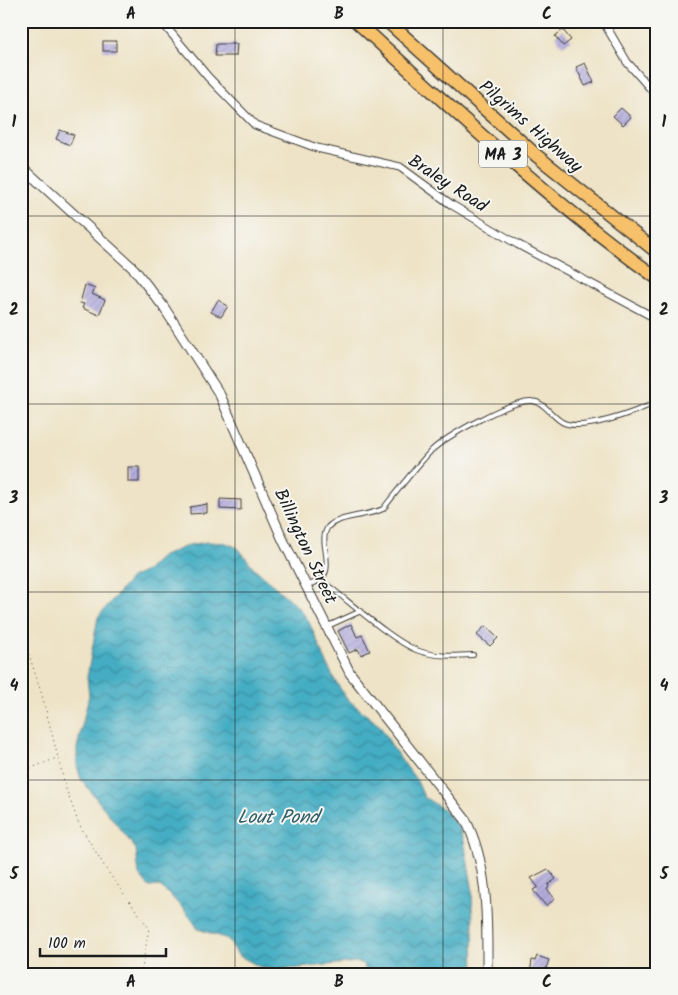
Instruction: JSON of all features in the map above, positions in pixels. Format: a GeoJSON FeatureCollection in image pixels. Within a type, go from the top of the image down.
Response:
{"type":"FeatureCollection","features":[{"type":"Feature","properties":{"kind":"highway","name":"MA 3"},"geometry":{"type":"LineString","coordinates":[[356,21],[506,157],[657,278]]}},
{"type":"Feature","properties":{"kind":"highway","name":"Pilgrims Highway"},"geometry":{"type":"LineString","coordinates":[[387,21],[537,156],[657,252]]}},
{"type":"Feature","properties":{"kind":"street","name":"Braley Road"},"geometry":{"type":"LineString","coordinates":[[161,21],[208,77],[255,125],[317,148],[400,168],[452,205],[517,244],[657,320]]}},
{"type":"Feature","properties":{"kind":"street"},"geometry":{"type":"LineString","coordinates":[[603,21],[627,62],[657,96]]}},
{"type":"Feature","properties":{"kind":"street","name":"Billington Street"},"geometry":{"type":"LineString","coordinates":[[21,166],[134,269],[163,306],[220,395],[305,586],[350,673],[456,805],[470,828],[478,848],[482,869],[486,914],[487,974]]}},
{"type":"Feature","properties":{"kind":"lane"},"geometry":{"type":"LineString","coordinates":[[305,586],[318,581],[324,574],[326,565],[324,535],[328,527],[335,522],[375,513],[383,509],[433,449],[500,409],[520,402],[537,402],[562,422],[576,424],[615,419],[657,402]]}},
{"type":"Feature","properties":{"kind":"lane"},"geometry":{"type":"LineString","coordinates":[[318,581],[403,643],[417,651],[436,655],[473,656]]}},
{"type":"Feature","properties":{"kind":"lane"},"geometry":{"type":"LineString","coordinates":[[326,627],[361,612]]}},
{"type":"Feature","properties":{"kind":"path"},"geometry":{"type":"LineString","coordinates":[[21,630],[42,694],[57,758],[79,824],[108,872],[149,928],[141,974]]}},
{"type":"Feature","properties":{"kind":"path"},"geometry":{"type":"LineString","coordinates":[[21,772],[57,758]]}},
{"type":"Feature","properties":{"kind":"water","name":"Lout Pond"},"geometry":{"type":"Polygon","coordinates":[[[207,542],[226,543],[238,548],[254,568],[300,609],[308,620],[333,677],[346,698],[380,726],[395,751],[417,781],[424,797],[444,810],[459,827],[464,841],[472,886],[474,974],[368,974],[363,964],[357,962],[278,970],[260,967],[238,955],[228,939],[198,929],[185,911],[160,886],[149,887],[139,875],[136,849],[81,779],[77,766],[77,748],[89,695],[87,677],[98,617],[131,578],[146,571],[161,557],[189,545],[207,542]]]}},
{"type":"Feature","properties":{"kind":"building"},"geometry":{"type":"Polygon","coordinates":[[[563,30],[571,40],[563,46],[555,36],[563,30]]]}},
{"type":"Feature","properties":{"kind":"building"},"geometry":{"type":"Polygon","coordinates":[[[103,41],[116,41],[116,51],[103,51],[103,41]]]}},
{"type":"Feature","properties":{"kind":"building"},"geometry":{"type":"Polygon","coordinates":[[[216,44],[237,44],[236,56],[215,56],[216,44]]]}},
{"type":"Feature","properties":{"kind":"building"},"geometry":{"type":"Polygon","coordinates":[[[585,63],[594,82],[585,86],[576,67],[585,63]]]}},
{"type":"Feature","properties":{"kind":"building"},"geometry":{"type":"Polygon","coordinates":[[[621,108],[631,117],[623,125],[613,116],[621,108]]]}},
{"type":"Feature","properties":{"kind":"building"},"geometry":{"type":"Polygon","coordinates":[[[60,130],[74,135],[70,145],[56,139],[60,130]]]}},
{"type":"Feature","properties":{"kind":"building"},"geometry":{"type":"Polygon","coordinates":[[[85,285],[95,289],[92,294],[105,300],[99,315],[82,308],[84,304],[80,303],[85,285]]]}},
{"type":"Feature","properties":{"kind":"building"},"geometry":{"type":"Polygon","coordinates":[[[218,300],[228,306],[221,317],[211,312],[218,300]]]}},
{"type":"Feature","properties":{"kind":"building"},"geometry":{"type":"Polygon","coordinates":[[[128,467],[139,467],[139,482],[128,482],[128,467]]]}},
{"type":"Feature","properties":{"kind":"building"},"geometry":{"type":"Polygon","coordinates":[[[220,499],[241,500],[241,510],[220,509],[220,499]]]}},
{"type":"Feature","properties":{"kind":"building"},"geometry":{"type":"Polygon","coordinates":[[[207,504],[207,513],[190,514],[190,507],[207,504]]]}},
{"type":"Feature","properties":{"kind":"building"},"geometry":{"type":"Polygon","coordinates":[[[351,624],[357,637],[362,635],[370,651],[361,655],[358,649],[349,653],[338,631],[351,624]]]}},
{"type":"Feature","properties":{"kind":"building"},"geometry":{"type":"Polygon","coordinates":[[[485,626],[498,638],[490,646],[477,635],[485,626]]]}},
{"type":"Feature","properties":{"kind":"building"},"geometry":{"type":"Polygon","coordinates":[[[548,869],[556,879],[548,885],[547,889],[555,899],[546,906],[533,890],[538,887],[531,878],[548,869]]]}},
{"type":"Feature","properties":{"kind":"building"},"geometry":{"type":"Polygon","coordinates":[[[537,956],[549,960],[545,971],[543,974],[530,974],[532,960],[535,961],[537,956]]]}}]}
